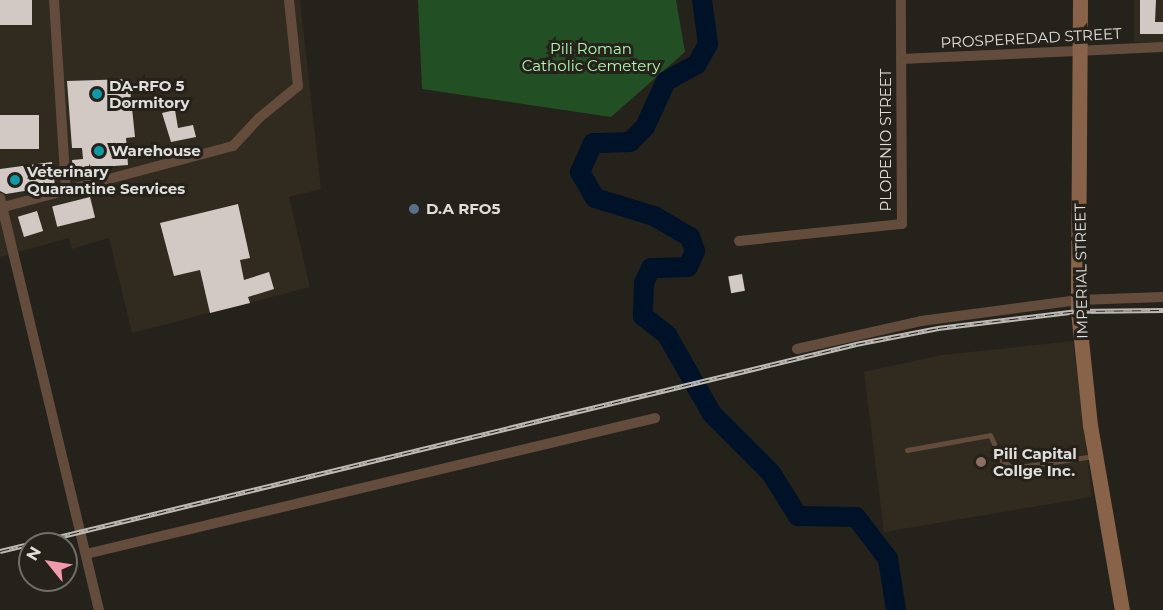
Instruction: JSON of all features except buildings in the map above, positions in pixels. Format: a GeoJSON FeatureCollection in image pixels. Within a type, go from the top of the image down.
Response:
{"type":"FeatureCollection","features":[{"type":"Feature","properties":{"kind":"main road","name":"IMPERIAL STREET"},"geometry":{"type":"LineString","coordinates":[[1080,0],[1078,300],[1096,456],[1122,610]]}},
{"type":"Feature","properties":{"kind":"street"},"geometry":{"type":"LineString","coordinates":[[54,0],[66,192]]}},
{"type":"Feature","properties":{"kind":"street"},"geometry":{"type":"LineString","coordinates":[[99,610],[1,205],[66,192],[233,146],[259,118],[298,86],[289,0]]}},
{"type":"Feature","properties":{"kind":"street","name":"PLOPENIO STREET"},"geometry":{"type":"LineString","coordinates":[[739,240],[902,224],[901,0]]}},
{"type":"Feature","properties":{"kind":"street","name":"PROSPEREDAD STREET"},"geometry":{"type":"LineString","coordinates":[[901,59],[1163,47]]}},
{"type":"Feature","properties":{"kind":"street"},"geometry":{"type":"LineString","coordinates":[[797,349],[921,321],[1078,300],[1163,297]]}},
{"type":"Feature","properties":{"kind":"street"},"geometry":{"type":"LineString","coordinates":[[86,554],[655,418]]}},
{"type":"Feature","properties":{"kind":"lane"},"geometry":{"type":"LineString","coordinates":[[907,450],[990,435],[1002,461],[1013,468],[1096,456]]}},
{"type":"Feature","properties":{"kind":"shaded area"},"geometry":{"type":"Polygon","coordinates":[[[0,0],[300,0],[321,189],[289,197],[310,287],[132,333],[109,238],[72,249],[69,238],[0,257],[0,0]]]}},
{"type":"Feature","properties":{"kind":"shaded area"},"geometry":{"type":"Polygon","coordinates":[[[1134,0],[1163,0],[1163,42],[1134,42],[1134,0]]]}},
{"type":"Feature","properties":{"kind":"shaded area","name":"Pili Capital Collge Inc."},"geometry":{"type":"Polygon","coordinates":[[[1073,341],[1092,497],[884,532],[864,372],[942,355],[1073,341]]]}},
{"type":"Feature","properties":{"kind":"green space","name":"Pili Roman Catholic Cemetery"},"geometry":{"type":"Polygon","coordinates":[[[418,0],[676,0],[685,52],[611,117],[422,89],[418,0]]]}},
{"type":"Feature","properties":{"kind":"waterway"},"geometry":{"type":"LineString","coordinates":[[702,0],[708,44],[697,64],[666,81],[645,127],[630,142],[593,143],[580,172],[595,198],[654,216],[690,237],[695,251],[688,267],[651,268],[644,283],[643,316],[667,335],[712,414],[771,473],[798,516],[856,517],[888,559],[896,610]]}},
{"type":"Feature","properties":{"kind":"railway"},"geometry":{"type":"LineString","coordinates":[[0,551],[856,344],[938,328],[1078,311],[1163,310]]}},
{"type":"Feature","properties":{"kind":"place","name":"DA-RFO 5 Dormitory"},"geometry":{"type":"Point","coordinates":[97,94]}},
{"type":"Feature","properties":{"kind":"place","name":"Warehouse"},"geometry":{"type":"Point","coordinates":[99,151]}},
{"type":"Feature","properties":{"kind":"place","name":"Veterinary Quarantine Services"},"geometry":{"type":"Point","coordinates":[15,180]}},
{"type":"Feature","properties":{"kind":"place","name":"D.A RFO5"},"geometry":{"type":"Point","coordinates":[414,209]}},
{"type":"Feature","properties":{"kind":"place","name":"Pili Capital Collge Inc."},"geometry":{"type":"Point","coordinates":[981,462]}}]}
